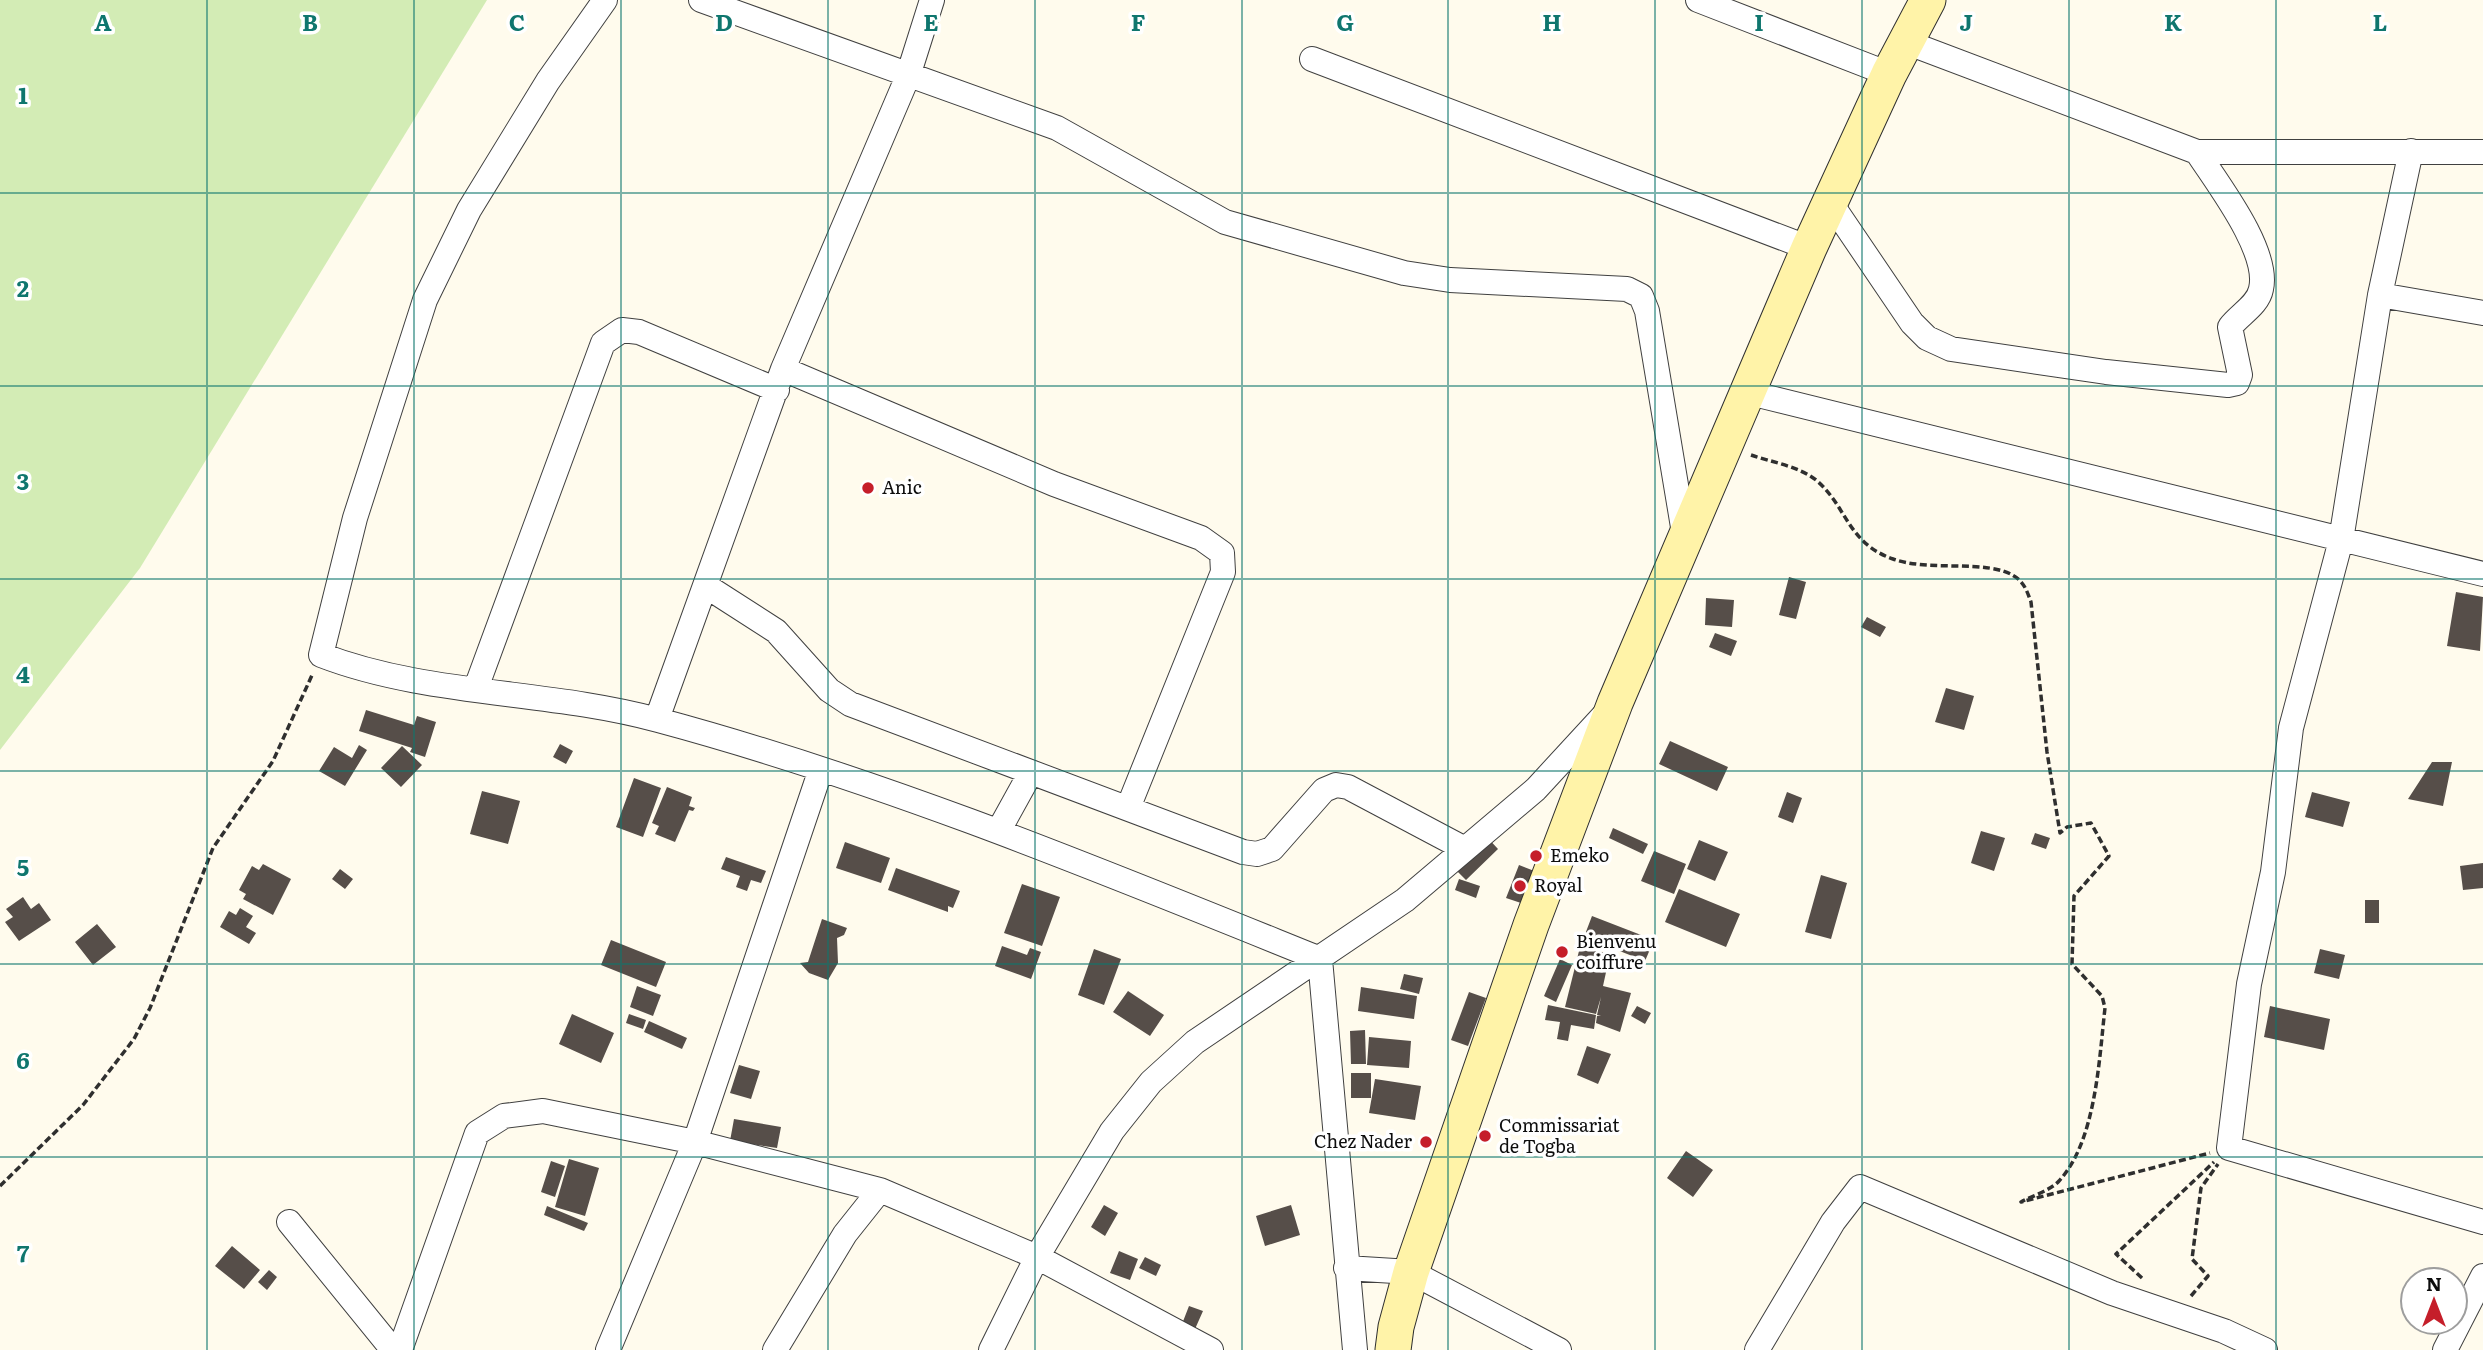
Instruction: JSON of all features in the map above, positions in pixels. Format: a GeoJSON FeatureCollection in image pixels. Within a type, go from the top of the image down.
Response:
{"type":"FeatureCollection","features":[{"type":"Feature","properties":{"kind":"street"},"geometry":{"type":"LineString","coordinates":[[605,0],[548,81],[469,210],[425,300],[355,518],[321,655],[353,668],[412,681],[566,700],[657,719],[821,769],[999,830],[1320,959]]}},
{"type":"Feature","properties":{"kind":"street"},"geometry":{"type":"LineString","coordinates":[[701,0],[1057,128],[1225,222],[1404,273],[1450,280],[1627,289],[1641,296],[1647,311],[1685,539]]}},
{"type":"Feature","properties":{"kind":"street"},"geometry":{"type":"LineString","coordinates":[[657,719],[780,380],[908,76],[932,0]]}},
{"type":"Feature","properties":{"kind":"street"},"geometry":{"type":"LineString","coordinates":[[1698,0],[1889,75]]}},
{"type":"Feature","properties":{"kind":"street"},"geometry":{"type":"LineString","coordinates":[[1393,1350],[1396,1326],[1411,1272],[1531,925],[1615,703],[1830,202],[1889,75],[1928,0]]}},
{"type":"Feature","properties":{"kind":"street"},"geometry":{"type":"LineString","coordinates":[[1906,42],[2197,152],[2483,152]]}},
{"type":"Feature","properties":{"kind":"street"},"geometry":{"type":"LineString","coordinates":[[1312,59],[1810,248]]}},
{"type":"Feature","properties":{"kind":"street"},"geometry":{"type":"LineString","coordinates":[[2411,151],[2380,295],[2341,540],[2291,728],[2273,872],[2249,984],[2229,1148],[2483,1222]]}},
{"type":"Feature","properties":{"kind":"street"},"geometry":{"type":"LineString","coordinates":[[1830,202],[1912,323],[1927,338],[1964,351],[2106,372],[2228,385],[2237,383],[2240,375],[2230,327],[2256,300],[2262,288],[2261,271],[2248,234],[2197,152]]}},
{"type":"Feature","properties":{"kind":"street"},"geometry":{"type":"LineString","coordinates":[[2380,295],[2483,313]]}},
{"type":"Feature","properties":{"kind":"street"},"geometry":{"type":"LineString","coordinates":[[475,688],[603,343],[621,330],[639,332],[780,380],[1201,538],[1222,553],[1223,572],[1128,808]]}},
{"type":"Feature","properties":{"kind":"street"},"geometry":{"type":"LineString","coordinates":[[1750,393],[2483,574]]}},
{"type":"Feature","properties":{"kind":"street"},"geometry":{"type":"LineString","coordinates":[[706,586],[776,631],[829,690],[850,704],[1243,852],[1257,854],[1272,849],[1324,790],[1336,785],[1348,787],[1465,849]]}},
{"type":"Feature","properties":{"kind":"street"},"geometry":{"type":"LineString","coordinates":[[990,1350],[1037,1257],[1112,1131],[1151,1082],[1195,1042],[1405,900],[1536,789],[1615,703]]}},
{"type":"Feature","properties":{"kind":"street"},"geometry":{"type":"LineString","coordinates":[[608,1350],[695,1142],[821,769]]}},
{"type":"Feature","properties":{"kind":"street"},"geometry":{"type":"LineString","coordinates":[[999,830],[1031,772]]}},
{"type":"Feature","properties":{"kind":"street"},"geometry":{"type":"LineString","coordinates":[[1320,959],[1355,1350]]}},
{"type":"Feature","properties":{"kind":"street"},"geometry":{"type":"LineString","coordinates":[[400,1350],[477,1133],[504,1115],[543,1111],[695,1142],[880,1190],[1037,1257],[1194,1346]]}},
{"type":"Feature","properties":{"kind":"street"},"geometry":{"type":"LineString","coordinates":[[1757,1350],[1833,1222],[1860,1187],[2112,1293],[2224,1331],[2265,1350]]}},
{"type":"Feature","properties":{"kind":"street"},"geometry":{"type":"LineString","coordinates":[[775,1350],[845,1234],[880,1190]]}},
{"type":"Feature","properties":{"kind":"street"},"geometry":{"type":"LineString","coordinates":[[289,1222],[393,1350]]}},
{"type":"Feature","properties":{"kind":"street"},"geometry":{"type":"LineString","coordinates":[[1346,1268],[1411,1272],[1559,1350]]}},
{"type":"Feature","properties":{"kind":"street"},"geometry":{"type":"LineString","coordinates":[[2445,1350],[2483,1276]]}},
{"type":"Feature","properties":{"kind":"path"},"geometry":{"type":"LineString","coordinates":[[1726,447],[1811,477],[1864,544],[1883,556],[1925,568],[1994,569],[2012,574],[2025,584],[2031,602],[2047,752],[2060,832],[2067,827],[2091,823],[2109,856],[2074,896],[2072,964],[2102,996],[2105,1008],[2097,1088],[2085,1137],[2059,1182],[2021,1202],[2229,1148]]}},
{"type":"Feature","properties":{"kind":"path"},"geometry":{"type":"LineString","coordinates":[[0,1186],[83,1105],[134,1039],[150,1008],[212,848],[273,761],[321,655]]}},
{"type":"Feature","properties":{"kind":"path"},"geometry":{"type":"LineString","coordinates":[[2144,1281],[2116,1254],[2229,1148]]}},
{"type":"Feature","properties":{"kind":"path"},"geometry":{"type":"LineString","coordinates":[[2186,1300],[2208,1276],[2192,1259],[2201,1188],[2229,1148]]}},
{"type":"Feature","properties":{"kind":"green space"},"geometry":{"type":"Polygon","coordinates":[[[0,0],[487,0],[140,568],[0,750],[0,0]]]}},
{"type":"Feature","properties":{"kind":"building"},"geometry":{"type":"Polygon","coordinates":[[[1789,577],[1806,582],[1796,619],[1779,615],[1789,577]]]}},
{"type":"Feature","properties":{"kind":"building"},"geometry":{"type":"Polygon","coordinates":[[[2456,592],[2483,597],[2480,651],[2447,646],[2456,592]]]}},
{"type":"Feature","properties":{"kind":"building"},"geometry":{"type":"Polygon","coordinates":[[[1706,598],[1734,600],[1732,627],[1705,625],[1706,598]]]}},
{"type":"Feature","properties":{"kind":"building"},"geometry":{"type":"Polygon","coordinates":[[[1867,617],[1886,627],[1880,637],[1861,627],[1867,617]]]}},
{"type":"Feature","properties":{"kind":"building"},"geometry":{"type":"Polygon","coordinates":[[[1715,633],[1737,641],[1731,656],[1709,647],[1715,633]]]}},
{"type":"Feature","properties":{"kind":"building"},"geometry":{"type":"Polygon","coordinates":[[[1946,688],[1974,696],[1964,730],[1935,722],[1946,688]]]}},
{"type":"Feature","properties":{"kind":"building"},"geometry":{"type":"Polygon","coordinates":[[[366,710],[414,725],[417,716],[436,722],[425,757],[410,752],[412,748],[359,731],[366,710]]]}},
{"type":"Feature","properties":{"kind":"building"},"geometry":{"type":"Polygon","coordinates":[[[1670,741],[1728,767],[1717,791],[1659,764],[1670,741]]]}},
{"type":"Feature","properties":{"kind":"building"},"geometry":{"type":"Polygon","coordinates":[[[560,744],[573,751],[566,764],[553,757],[560,744]]]}},
{"type":"Feature","properties":{"kind":"building"},"geometry":{"type":"Polygon","coordinates":[[[359,745],[367,750],[345,786],[319,771],[334,747],[352,758],[359,745]]]}},
{"type":"Feature","properties":{"kind":"building"},"geometry":{"type":"Polygon","coordinates":[[[402,746],[422,765],[401,787],[381,768],[402,746]]]}},
{"type":"Feature","properties":{"kind":"building"},"geometry":{"type":"Polygon","coordinates":[[[2432,762],[2452,762],[2443,806],[2408,799],[2432,762]]]}},
{"type":"Feature","properties":{"kind":"building"},"geometry":{"type":"Polygon","coordinates":[[[634,778],[661,788],[643,837],[616,827],[634,778]]]}},
{"type":"Feature","properties":{"kind":"building"},"geometry":{"type":"Polygon","coordinates":[[[667,787],[692,797],[689,806],[695,808],[693,811],[689,810],[675,842],[655,834],[659,826],[652,823],[667,787]]]}},
{"type":"Feature","properties":{"kind":"building"},"geometry":{"type":"Polygon","coordinates":[[[482,791],[520,801],[508,844],[470,834],[482,791]]]}},
{"type":"Feature","properties":{"kind":"building"},"geometry":{"type":"Polygon","coordinates":[[[1787,792],[1802,798],[1793,823],[1778,817],[1787,792]]]}},
{"type":"Feature","properties":{"kind":"building"},"geometry":{"type":"Polygon","coordinates":[[[2312,792],[2350,802],[2343,827],[2305,817],[2312,792]]]}},
{"type":"Feature","properties":{"kind":"building"},"geometry":{"type":"Polygon","coordinates":[[[1613,828],[1648,844],[1643,854],[1609,838],[1613,828]]]}},
{"type":"Feature","properties":{"kind":"building"},"geometry":{"type":"Polygon","coordinates":[[[1981,831],[2005,838],[1994,871],[1971,863],[1981,831]]]}},
{"type":"Feature","properties":{"kind":"building"},"geometry":{"type":"Polygon","coordinates":[[[2035,833],[2050,838],[2046,849],[2031,844],[2035,833]]]}},
{"type":"Feature","properties":{"kind":"building"},"geometry":{"type":"Polygon","coordinates":[[[1485,835],[1498,849],[1466,880],[1452,866],[1485,835]]]}},
{"type":"Feature","properties":{"kind":"building"},"geometry":{"type":"Polygon","coordinates":[[[1699,840],[1728,852],[1715,881],[1687,869],[1699,840]]]}},
{"type":"Feature","properties":{"kind":"building"},"geometry":{"type":"Polygon","coordinates":[[[845,842],[890,858],[881,883],[836,868],[845,842]]]}},
{"type":"Feature","properties":{"kind":"building"},"geometry":{"type":"Polygon","coordinates":[[[1654,851],[1686,864],[1674,894],[1641,881],[1654,851]]]}},
{"type":"Feature","properties":{"kind":"building"},"geometry":{"type":"Polygon","coordinates":[[[726,857],[766,871],[761,883],[751,880],[747,891],[736,887],[740,876],[721,869],[726,857]]]}},
{"type":"Feature","properties":{"kind":"building"},"geometry":{"type":"Polygon","coordinates":[[[2483,863],[2483,888],[2463,890],[2460,866],[2483,863]]]}},
{"type":"Feature","properties":{"kind":"building"},"geometry":{"type":"Polygon","coordinates":[[[263,864],[291,879],[273,915],[243,899],[246,894],[239,890],[252,866],[259,870],[263,864]]]}},
{"type":"Feature","properties":{"kind":"building"},"geometry":{"type":"Polygon","coordinates":[[[1519,865],[1537,872],[1524,904],[1506,898],[1519,865]]]}},
{"type":"Feature","properties":{"kind":"building"},"geometry":{"type":"Polygon","coordinates":[[[896,868],[960,891],[953,908],[948,906],[948,912],[888,890],[896,868]]]}},
{"type":"Feature","properties":{"kind":"building"},"geometry":{"type":"Polygon","coordinates":[[[340,869],[353,879],[345,889],[332,879],[340,869]]]}},
{"type":"Feature","properties":{"kind":"building"},"geometry":{"type":"Polygon","coordinates":[[[1821,875],[1847,883],[1831,939],[1805,932],[1821,875]]]}},
{"type":"Feature","properties":{"kind":"building"},"geometry":{"type":"Polygon","coordinates":[[[1459,879],[1480,886],[1476,898],[1455,890],[1459,879]]]}},
{"type":"Feature","properties":{"kind":"building"},"geometry":{"type":"Polygon","coordinates":[[[1022,884],[1060,897],[1042,946],[1004,933],[1022,884]]]}},
{"type":"Feature","properties":{"kind":"building"},"geometry":{"type":"Polygon","coordinates":[[[1679,889],[1740,914],[1726,947],[1665,922],[1679,889]]]}},
{"type":"Feature","properties":{"kind":"building"},"geometry":{"type":"Polygon","coordinates":[[[23,897],[31,909],[39,903],[51,920],[19,941],[5,922],[13,917],[6,909],[23,897]]]}},
{"type":"Feature","properties":{"kind":"building"},"geometry":{"type":"Polygon","coordinates":[[[2365,900],[2379,900],[2379,923],[2365,923],[2365,900]]]}},
{"type":"Feature","properties":{"kind":"building"},"geometry":{"type":"Polygon","coordinates":[[[240,908],[253,916],[246,927],[256,933],[249,944],[220,927],[229,911],[236,915],[240,908]]]}},
{"type":"Feature","properties":{"kind":"building"},"geometry":{"type":"Polygon","coordinates":[[[1592,916],[1654,940],[1645,961],[1584,937],[1592,916]]]}},
{"type":"Feature","properties":{"kind":"building"},"geometry":{"type":"Polygon","coordinates":[[[822,919],[847,928],[844,935],[837,938],[838,963],[828,980],[809,973],[800,963],[808,962],[822,919]]]}},
{"type":"Feature","properties":{"kind":"building"},"geometry":{"type":"Polygon","coordinates":[[[97,924],[116,947],[93,965],[75,942],[97,924]]]}},
{"type":"Feature","properties":{"kind":"building"},"geometry":{"type":"Polygon","coordinates":[[[611,940],[666,962],[656,987],[601,965],[611,940]]]}},
{"type":"Feature","properties":{"kind":"building"},"geometry":{"type":"Polygon","coordinates":[[[1002,946],[1027,955],[1030,948],[1041,952],[1031,979],[995,966],[1002,946]]]}},
{"type":"Feature","properties":{"kind":"building"},"geometry":{"type":"Polygon","coordinates":[[[1580,947],[1610,954],[1603,986],[1631,993],[1620,1032],[1596,1023],[1597,1016],[1601,1016],[1597,1015],[1601,997],[1596,1014],[1565,1007],[1580,947]]]}},
{"type":"Feature","properties":{"kind":"building"},"geometry":{"type":"Polygon","coordinates":[[[1094,949],[1121,959],[1104,1005],[1078,995],[1094,949]]]}},
{"type":"Feature","properties":{"kind":"building"},"geometry":{"type":"Polygon","coordinates":[[[2320,949],[2345,955],[2339,979],[2314,973],[2320,949]]]}},
{"type":"Feature","properties":{"kind":"building"},"geometry":{"type":"Polygon","coordinates":[[[1560,959],[1572,965],[1556,1002],[1544,996],[1560,959]]]}},
{"type":"Feature","properties":{"kind":"building"},"geometry":{"type":"Polygon","coordinates":[[[1404,974],[1423,978],[1419,994],[1400,989],[1404,974]]]}},
{"type":"Feature","properties":{"kind":"building"},"geometry":{"type":"Polygon","coordinates":[[[637,986],[661,995],[653,1016],[630,1007],[637,986]]]}},
{"type":"Feature","properties":{"kind":"building"},"geometry":{"type":"Polygon","coordinates":[[[1361,987],[1417,996],[1414,1019],[1358,1011],[1361,987]]]}},
{"type":"Feature","properties":{"kind":"building"},"geometry":{"type":"Polygon","coordinates":[[[1128,991],[1164,1015],[1150,1036],[1113,1012],[1128,991]]]}},
{"type":"Feature","properties":{"kind":"building"},"geometry":{"type":"Polygon","coordinates":[[[1469,992],[1486,998],[1468,1046],[1451,1040],[1469,992]]]}},
{"type":"Feature","properties":{"kind":"building"},"geometry":{"type":"Polygon","coordinates":[[[1548,1005],[1596,1015],[1594,1029],[1571,1025],[1568,1041],[1557,1039],[1560,1022],[1545,1020],[1548,1005]]]}},
{"type":"Feature","properties":{"kind":"building"},"geometry":{"type":"Polygon","coordinates":[[[1637,1006],[1651,1013],[1645,1024],[1631,1016],[1637,1006]]]}},
{"type":"Feature","properties":{"kind":"building"},"geometry":{"type":"Polygon","coordinates":[[[2270,1006],[2330,1019],[2324,1050],[2264,1037],[2270,1006]]]}},
{"type":"Feature","properties":{"kind":"building"},"geometry":{"type":"Polygon","coordinates":[[[572,1014],[614,1033],[601,1063],[559,1044],[572,1014]]]}},
{"type":"Feature","properties":{"kind":"building"},"geometry":{"type":"Polygon","coordinates":[[[629,1014],[646,1020],[643,1029],[626,1023],[629,1014]]]}},
{"type":"Feature","properties":{"kind":"building"},"geometry":{"type":"Polygon","coordinates":[[[649,1021],[687,1038],[682,1049],[644,1032],[649,1021]]]}},
{"type":"Feature","properties":{"kind":"building"},"geometry":{"type":"Polygon","coordinates":[[[1365,1030],[1366,1064],[1351,1064],[1350,1031],[1365,1030]]]}},
{"type":"Feature","properties":{"kind":"building"},"geometry":{"type":"Polygon","coordinates":[[[1369,1037],[1411,1041],[1409,1068],[1367,1065],[1369,1037]]]}},
{"type":"Feature","properties":{"kind":"building"},"geometry":{"type":"Polygon","coordinates":[[[1587,1046],[1611,1054],[1598,1084],[1577,1075],[1587,1046]]]}},
{"type":"Feature","properties":{"kind":"building"},"geometry":{"type":"Polygon","coordinates":[[[739,1065],[760,1071],[751,1099],[730,1093],[739,1065]]]}},
{"type":"Feature","properties":{"kind":"building"},"geometry":{"type":"Polygon","coordinates":[[[1351,1073],[1371,1073],[1371,1098],[1351,1098],[1351,1073]]]}},
{"type":"Feature","properties":{"kind":"building"},"geometry":{"type":"Polygon","coordinates":[[[1375,1079],[1421,1086],[1415,1120],[1369,1113],[1375,1079]]]}},
{"type":"Feature","properties":{"kind":"building"},"geometry":{"type":"Polygon","coordinates":[[[734,1119],[781,1127],[777,1148],[730,1141],[734,1119]]]}},
{"type":"Feature","properties":{"kind":"building"},"geometry":{"type":"Polygon","coordinates":[[[1686,1151],[1713,1170],[1693,1197],[1667,1178],[1686,1151]]]}},
{"type":"Feature","properties":{"kind":"building"},"geometry":{"type":"Polygon","coordinates":[[[569,1159],[599,1168],[585,1216],[555,1207],[569,1159]]]}},
{"type":"Feature","properties":{"kind":"building"},"geometry":{"type":"Polygon","coordinates":[[[551,1161],[565,1166],[555,1197],[541,1192],[551,1161]]]}},
{"type":"Feature","properties":{"kind":"building"},"geometry":{"type":"Polygon","coordinates":[[[1104,1205],[1118,1213],[1105,1236],[1091,1227],[1104,1205]]]}},
{"type":"Feature","properties":{"kind":"building"},"geometry":{"type":"Polygon","coordinates":[[[1291,1205],[1300,1235],[1265,1246],[1256,1216],[1291,1205]]]}},
{"type":"Feature","properties":{"kind":"building"},"geometry":{"type":"Polygon","coordinates":[[[547,1206],[588,1223],[584,1231],[544,1215],[547,1206]]]}},
{"type":"Feature","properties":{"kind":"building"},"geometry":{"type":"Polygon","coordinates":[[[232,1246],[260,1270],[244,1289],[215,1266],[232,1246]]]}},
{"type":"Feature","properties":{"kind":"building"},"geometry":{"type":"Polygon","coordinates":[[[1119,1251],[1138,1259],[1130,1280],[1110,1273],[1119,1251]]]}},
{"type":"Feature","properties":{"kind":"building"},"geometry":{"type":"Polygon","coordinates":[[[1145,1257],[1161,1265],[1156,1276],[1139,1268],[1145,1257]]]}},
{"type":"Feature","properties":{"kind":"building"},"geometry":{"type":"Polygon","coordinates":[[[269,1270],[277,1277],[267,1290],[258,1282],[269,1270]]]}},
{"type":"Feature","properties":{"kind":"building"},"geometry":{"type":"Polygon","coordinates":[[[1189,1306],[1203,1311],[1195,1329],[1182,1324],[1189,1306]]]}},
{"type":"Feature","properties":{"kind":"place","name":"Anic"},"geometry":{"type":"Point","coordinates":[868,488]}},
{"type":"Feature","properties":{"kind":"place","name":"Emeko"},"geometry":{"type":"Point","coordinates":[1536,856]}},
{"type":"Feature","properties":{"kind":"place","name":"Royal"},"geometry":{"type":"Point","coordinates":[1520,886]}},
{"type":"Feature","properties":{"kind":"place","name":"Bienvenu coiffure"},"geometry":{"type":"Point","coordinates":[1562,952]}},
{"type":"Feature","properties":{"kind":"place","name":"Commissariat de Togba"},"geometry":{"type":"Point","coordinates":[1485,1136]}},
{"type":"Feature","properties":{"kind":"place","name":"Chez Nader"},"geometry":{"type":"Point","coordinates":[1426,1142]}}]}
